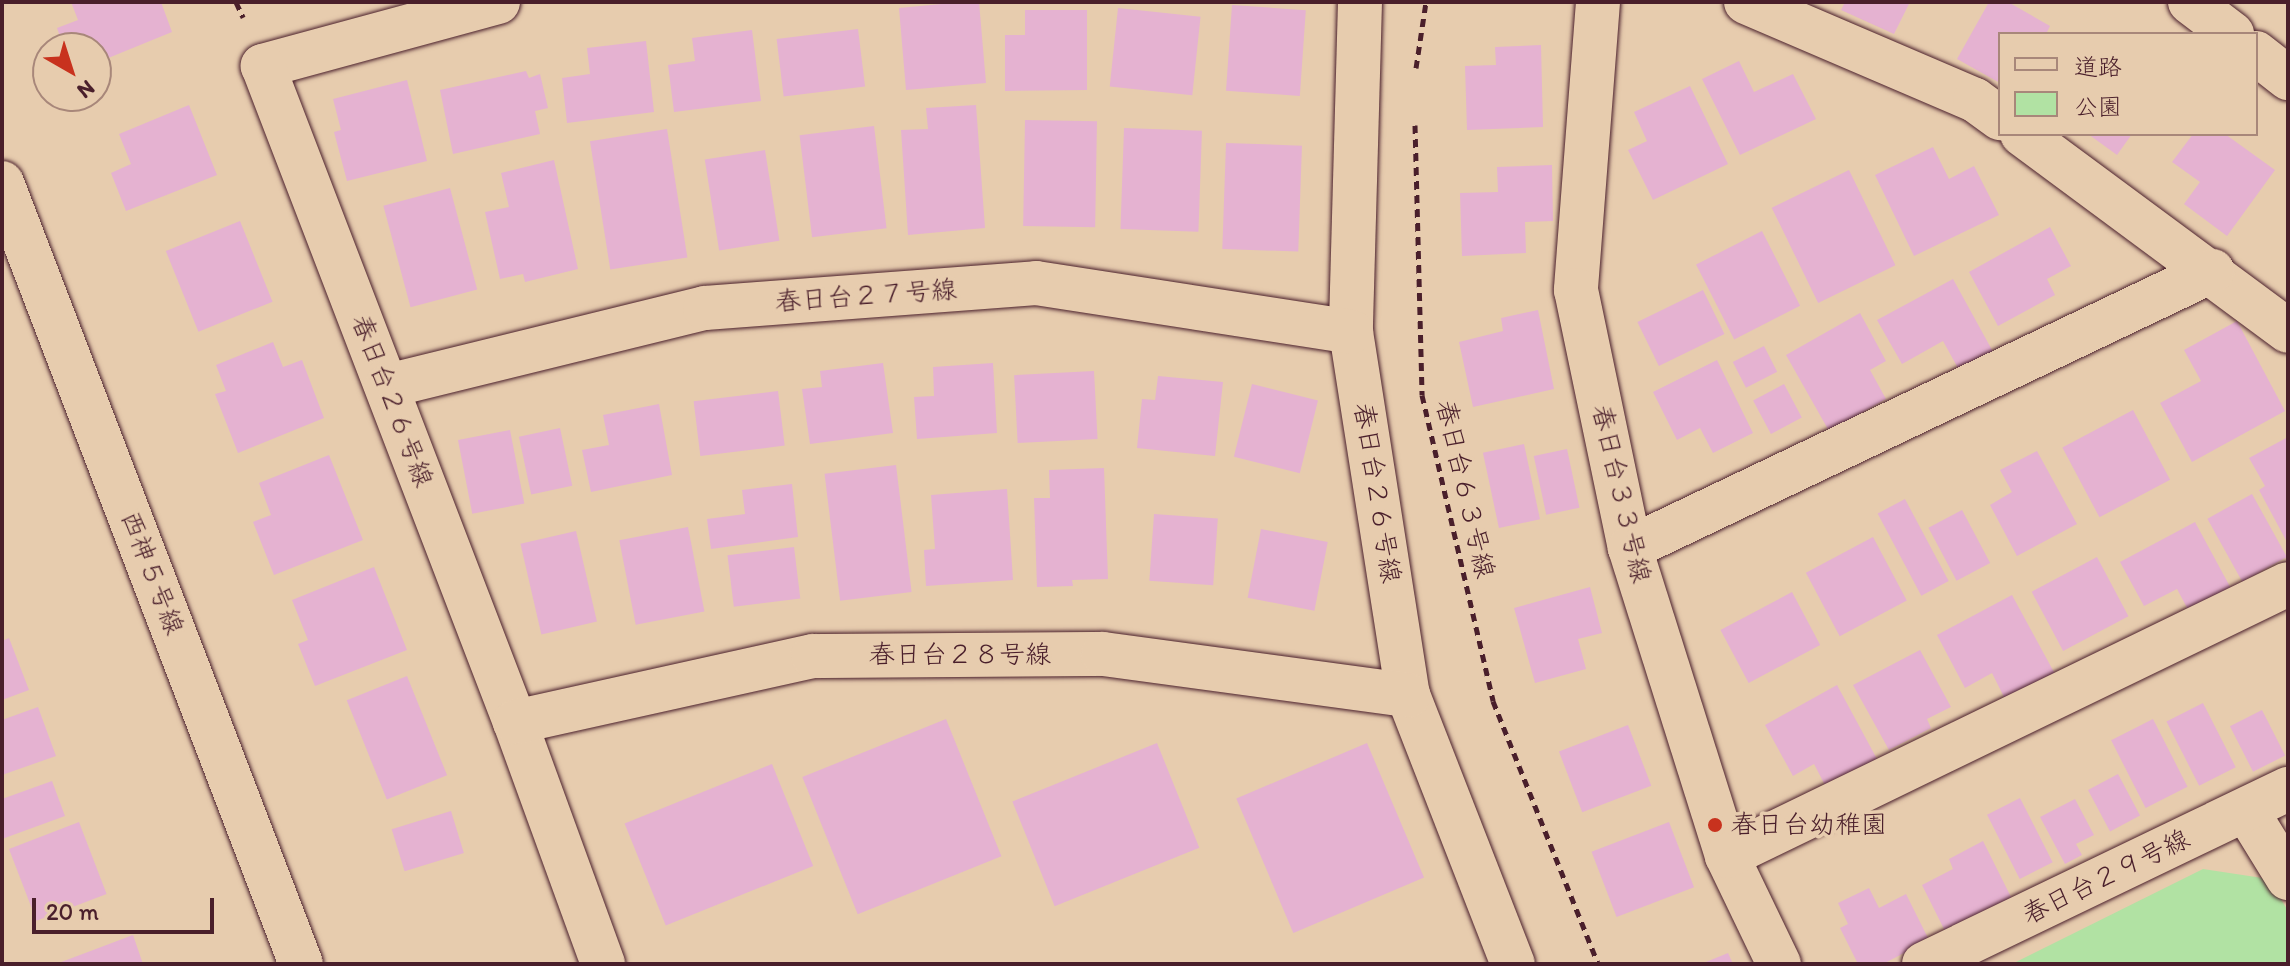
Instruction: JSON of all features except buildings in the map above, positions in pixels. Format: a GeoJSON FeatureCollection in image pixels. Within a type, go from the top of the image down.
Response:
{"type":"FeatureCollection","features":[{"type":"Feature","properties":{"kind":"street","name":"春日台２６号線"},"geometry":{"type":"LineString","coordinates":[[498,2],[263,66],[515,722],[603,964]]}},
{"type":"Feature","properties":{"kind":"street","name":"春日台２６号線"},"geometry":{"type":"LineString","coordinates":[[1360,2],[1351,332],[1408,695],[1513,964]]}},
{"type":"Feature","properties":{"kind":"street","name":"春日台３３号線"},"geometry":{"type":"LineString","coordinates":[[1598,2],[1576,290],[1630,548],[1727,856],[1779,964]]}},
{"type":"Feature","properties":{"kind":"street"},"geometry":{"type":"LineString","coordinates":[[1746,2],[1975,100],[1998,117]]}},
{"type":"Feature","properties":{"kind":"street"},"geometry":{"type":"LineString","coordinates":[[2190,2],[2229,32]]}},
{"type":"Feature","properties":{"kind":"street"},"geometry":{"type":"LineString","coordinates":[[2258,55],[2288,78]]}},
{"type":"Feature","properties":{"kind":"street"},"geometry":{"type":"LineString","coordinates":[[2025,136],[2212,271],[2288,331]]}},
{"type":"Feature","properties":{"kind":"street","name":"西神５号線"},"geometry":{"type":"LineString","coordinates":[[2,183],[301,964]]}},
{"type":"Feature","properties":{"kind":"street"},"geometry":{"type":"LineString","coordinates":[[1630,548],[2212,271]]}},
{"type":"Feature","properties":{"kind":"street","name":"春日台２７号線"},"geometry":{"type":"LineString","coordinates":[[387,386],[705,308],[1036,283],[1351,332]]}},
{"type":"Feature","properties":{"kind":"street"},"geometry":{"type":"LineString","coordinates":[[1727,856],[2288,584]]}},
{"type":"Feature","properties":{"kind":"street","name":"春日台２８号線"},"geometry":{"type":"LineString","coordinates":[[515,722],[813,656],[1103,654],[1408,695]]}},
{"type":"Feature","properties":{"kind":"street","name":"春日台２９号線"},"geometry":{"type":"LineString","coordinates":[[1924,964],[2288,789]]}},
{"type":"Feature","properties":{"kind":"street"},"geometry":{"type":"LineString","coordinates":[[2246,810],[2288,878]]}},
{"type":"Feature","properties":{"kind":"path"},"geometry":{"type":"LineString","coordinates":[[1416,70],[1426,2]]}},
{"type":"Feature","properties":{"kind":"path","name":"春日台６３号線"},"geometry":{"type":"LineString","coordinates":[[1415,115],[1422,395],[1493,701],[1598,964]]}},
{"type":"Feature","properties":{"kind":"green space"},"geometry":{"type":"Polygon","coordinates":[[[2203,869],[2269,879],[2288,911],[2288,964],[2012,964],[2203,869]]]}},
{"type":"Feature","properties":{"kind":"place","name":"春日台幼稚園"},"geometry":{"type":"Point","coordinates":[1715,825]}}]}
